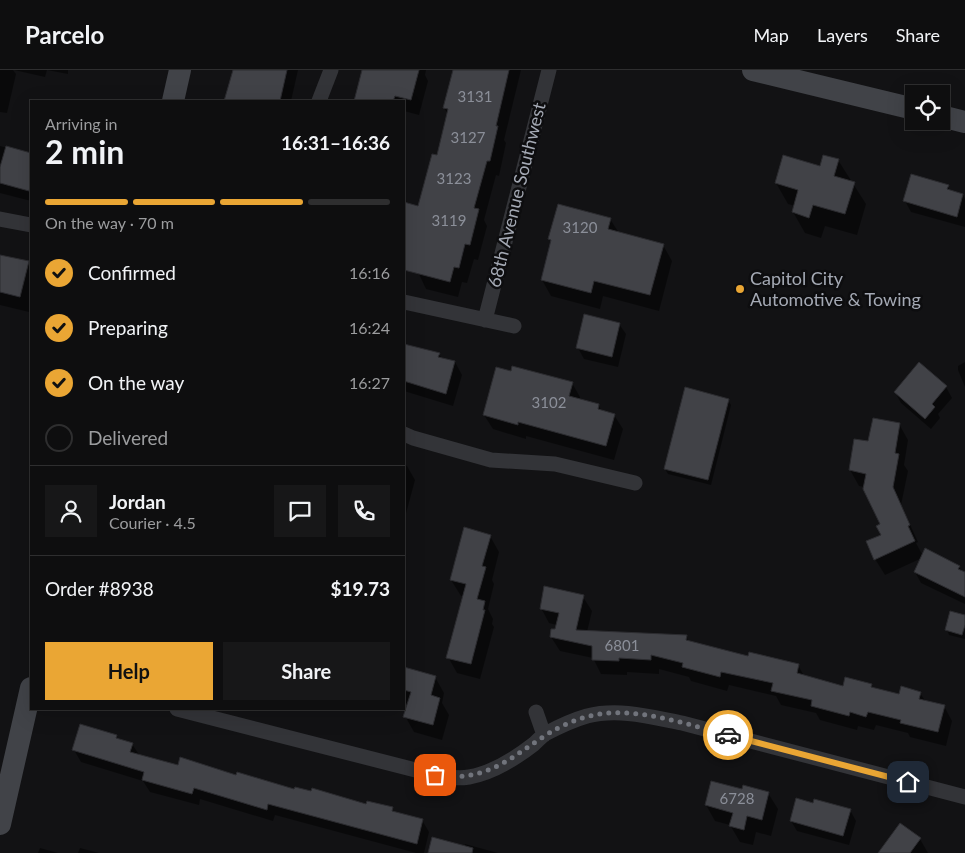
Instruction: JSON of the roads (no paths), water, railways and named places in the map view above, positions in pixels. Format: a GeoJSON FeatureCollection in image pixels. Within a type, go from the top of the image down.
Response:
{"type":"FeatureCollection","features":[{"type":"Feature","properties":{"kind":"street"},"geometry":{"type":"LineString","coordinates":[[173,100],[180,70]]}},
{"type":"Feature","properties":{"kind":"street"},"geometry":{"type":"LineString","coordinates":[[320,100],[331,70]]}},
{"type":"Feature","properties":{"kind":"street","name":"68th Avenue Southwest"},"geometry":{"type":"LineString","coordinates":[[485,320],[549,70]]}},
{"type":"Feature","properties":{"kind":"street"},"geometry":{"type":"LineString","coordinates":[[753,70],[905,108]]}},
{"type":"Feature","properties":{"kind":"street"},"geometry":{"type":"LineString","coordinates":[[950,118],[965,122]]}},
{"type":"Feature","properties":{"kind":"street"},"geometry":{"type":"LineString","coordinates":[[0,219],[30,224]]}},
{"type":"Feature","properties":{"kind":"street"},"geometry":{"type":"LineString","coordinates":[[405,302],[514,326]]}},
{"type":"Feature","properties":{"kind":"street"},"geometry":{"type":"LineString","coordinates":[[405,434],[491,460],[555,464],[635,483]]}},
{"type":"Feature","properties":{"kind":"street"},"geometry":{"type":"LineString","coordinates":[[0,824],[30,692]]}},
{"type":"Feature","properties":{"kind":"street"},"geometry":{"type":"LineString","coordinates":[[187,710],[206,712],[425,773],[452,778],[470,777],[486,772],[529,748],[544,735],[587,716],[604,713],[641,715],[682,723],[965,797]]}},
{"type":"Feature","properties":{"kind":"street"},"geometry":{"type":"LineString","coordinates":[[536,712],[544,735]]}},
{"type":"Feature","properties":{"kind":"place","name":"Capitol City Automotive & Towing"},"geometry":{"type":"Point","coordinates":[740,289]}}]}
